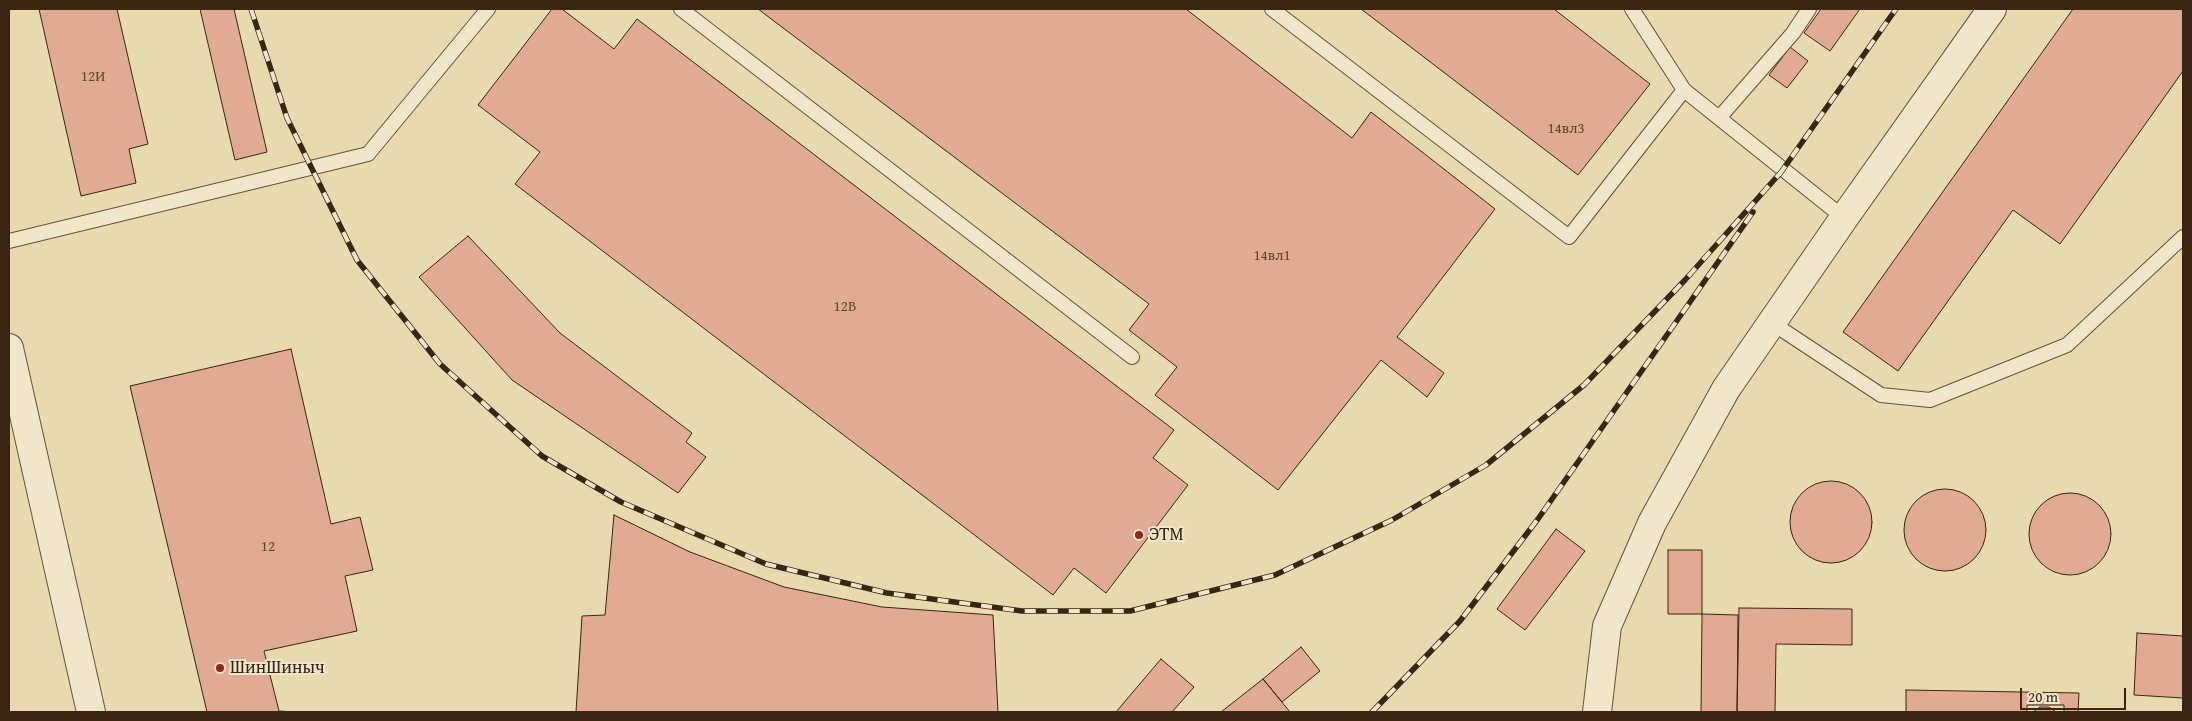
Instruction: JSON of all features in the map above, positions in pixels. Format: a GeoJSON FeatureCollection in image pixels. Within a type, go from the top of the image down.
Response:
{"type":"FeatureCollection","features":[{"type":"Feature","properties":{"kind":"street"},"geometry":{"type":"LineString","coordinates":[[1597,712],[1607,626],[1652,523],[1726,389],[1992,9]]}},
{"type":"Feature","properties":{"kind":"street"},"geometry":{"type":"LineString","coordinates":[[9,348],[91,712]]}},
{"type":"Feature","properties":{"kind":"lane"},"geometry":{"type":"LineString","coordinates":[[9,241],[368,154],[488,9]]}},
{"type":"Feature","properties":{"kind":"lane"},"geometry":{"type":"LineString","coordinates":[[681,9],[1132,357]]}},
{"type":"Feature","properties":{"kind":"lane"},"geometry":{"type":"LineString","coordinates":[[1272,9],[1569,238],[1684,90]]}},
{"type":"Feature","properties":{"kind":"lane"},"geometry":{"type":"LineString","coordinates":[[1632,9],[1684,90],[1844,218]]}},
{"type":"Feature","properties":{"kind":"lane"},"geometry":{"type":"LineString","coordinates":[[1719,118],[1793,33],[1809,9]]}},
{"type":"Feature","properties":{"kind":"lane"},"geometry":{"type":"LineString","coordinates":[[1772,323],[1881,395],[1930,400],[2067,345],[2183,237]]}},
{"type":"Feature","properties":{"kind":"building"},"geometry":{"type":"Polygon","coordinates":[[[39,9],[117,9],[148,144],[129,149],[136,183],[81,196],[39,9]]]}},
{"type":"Feature","properties":{"kind":"building"},"geometry":{"type":"Polygon","coordinates":[[[200,9],[234,9],[267,152],[235,160],[200,9]]]}},
{"type":"Feature","properties":{"kind":"building"},"geometry":{"type":"Polygon","coordinates":[[[552,9],[562,9],[614,49],[637,19],[1174,430],[1153,458],[1188,485],[1106,593],[1074,568],[1053,595],[515,184],[540,152],[478,105],[552,9]]]}},
{"type":"Feature","properties":{"kind":"building"},"geometry":{"type":"Polygon","coordinates":[[[758,9],[1186,9],[1352,138],[1371,112],[1495,209],[1397,337],[1444,373],[1427,397],[1381,360],[1278,490],[1155,395],[1177,367],[1129,330],[1149,304],[758,9]]]}},
{"type":"Feature","properties":{"kind":"building"},"geometry":{"type":"Polygon","coordinates":[[[1361,9],[1554,9],[1650,84],[1578,175],[1361,9]]]}},
{"type":"Feature","properties":{"kind":"building"},"geometry":{"type":"Polygon","coordinates":[[[1821,9],[1860,9],[1830,51],[1804,33],[1821,9]]]}},
{"type":"Feature","properties":{"kind":"building"},"geometry":{"type":"Polygon","coordinates":[[[2073,9],[2183,9],[2183,71],[2060,244],[2013,210],[1898,371],[1843,332],[2073,9]]]}},
{"type":"Feature","properties":{"kind":"building"},"geometry":{"type":"Polygon","coordinates":[[[1790,47],[1808,61],[1787,88],[1769,75],[1790,47]]]}},
{"type":"Feature","properties":{"kind":"building"},"geometry":{"type":"Polygon","coordinates":[[[468,236],[560,333],[692,433],[686,442],[706,457],[678,493],[512,380],[419,277],[468,236]]]}},
{"type":"Feature","properties":{"kind":"building"},"geometry":{"type":"Polygon","coordinates":[[[291,349],[331,524],[360,517],[373,570],[345,576],[357,631],[264,651],[279,711],[295,712],[207,712],[130,386],[291,349]]]}},
{"type":"Feature","properties":{"kind":"building"},"geometry":{"type":"Polygon","coordinates":[[[1831,481],[1847,484],[1860,493],[1869,506],[1872,522],[1869,538],[1860,551],[1847,560],[1831,563],[1815,560],[1802,551],[1793,538],[1790,522],[1793,506],[1802,493],[1815,484],[1831,481]]]}},
{"type":"Feature","properties":{"kind":"building"},"geometry":{"type":"Polygon","coordinates":[[[1945,489],[1961,492],[1974,501],[1983,514],[1986,530],[1983,546],[1974,559],[1961,568],[1945,571],[1929,568],[1916,559],[1907,546],[1904,530],[1907,514],[1916,501],[1929,492],[1945,489]]]}},
{"type":"Feature","properties":{"kind":"building"},"geometry":{"type":"Polygon","coordinates":[[[2070,493],[2086,496],[2099,505],[2108,518],[2111,534],[2108,550],[2099,563],[2086,572],[2070,575],[2054,572],[2041,563],[2032,550],[2029,534],[2032,518],[2041,505],[2054,496],[2070,493]]]}},
{"type":"Feature","properties":{"kind":"building"},"geometry":{"type":"Polygon","coordinates":[[[614,515],[690,552],[784,587],[882,607],[993,615],[998,712],[576,712],[582,616],[605,615],[614,515]]]}},
{"type":"Feature","properties":{"kind":"building"},"geometry":{"type":"Polygon","coordinates":[[[1556,529],[1585,551],[1525,630],[1497,609],[1556,529]]]}},
{"type":"Feature","properties":{"kind":"building"},"geometry":{"type":"Polygon","coordinates":[[[1668,550],[1702,550],[1702,614],[1668,614],[1668,550]]]}},
{"type":"Feature","properties":{"kind":"building"},"geometry":{"type":"Polygon","coordinates":[[[1739,608],[1852,609],[1852,645],[1776,644],[1775,712],[1737,712],[1739,608]]]}},
{"type":"Feature","properties":{"kind":"building"},"geometry":{"type":"Polygon","coordinates":[[[1702,614],[1738,615],[1737,712],[1701,712],[1702,614]]]}},
{"type":"Feature","properties":{"kind":"building"},"geometry":{"type":"Polygon","coordinates":[[[2137,633],[2183,636],[2183,698],[2134,695],[2137,633]]]}},
{"type":"Feature","properties":{"kind":"building"},"geometry":{"type":"Polygon","coordinates":[[[1301,647],[1320,671],[1282,702],[1263,679],[1301,647]]]}},
{"type":"Feature","properties":{"kind":"building"},"geometry":{"type":"Polygon","coordinates":[[[1161,659],[1194,687],[1172,712],[1116,712],[1161,659]]]}},
{"type":"Feature","properties":{"kind":"building"},"geometry":{"type":"Polygon","coordinates":[[[1263,679],[1290,712],[1221,712],[1263,679]]]}},
{"type":"Feature","properties":{"kind":"building"},"geometry":{"type":"Polygon","coordinates":[[[1906,690],[2079,693],[2078,712],[2064,712],[2064,705],[2027,705],[2027,712],[1906,712],[1906,690]]]}},
{"type":"Feature","properties":{"kind":"building"},"geometry":{"type":"Polygon","coordinates":[[[2040,707],[2049,707],[2056,712],[2033,712],[2040,707]]]}},
{"type":"Feature","properties":{"kind":"railway"},"geometry":{"type":"LineString","coordinates":[[251,9],[287,118],[357,260],[440,364],[542,456],[621,502],[766,564],[887,593],[1022,611],[1130,611],[1275,575],[1392,520],[1486,465],[1584,385],[1685,280],[1782,171]]}},
{"type":"Feature","properties":{"kind":"railway"},"geometry":{"type":"LineString","coordinates":[[1779,175],[1896,9]]}},
{"type":"Feature","properties":{"kind":"railway"},"geometry":{"type":"LineString","coordinates":[[1372,712],[1460,621],[1538,519],[1753,212]]}},
{"type":"Feature","properties":{"kind":"place","name":"ЭТМ"},"geometry":{"type":"Point","coordinates":[1139,535]}},
{"type":"Feature","properties":{"kind":"place","name":"ШинШиныч"},"geometry":{"type":"Point","coordinates":[220,668]}}]}
